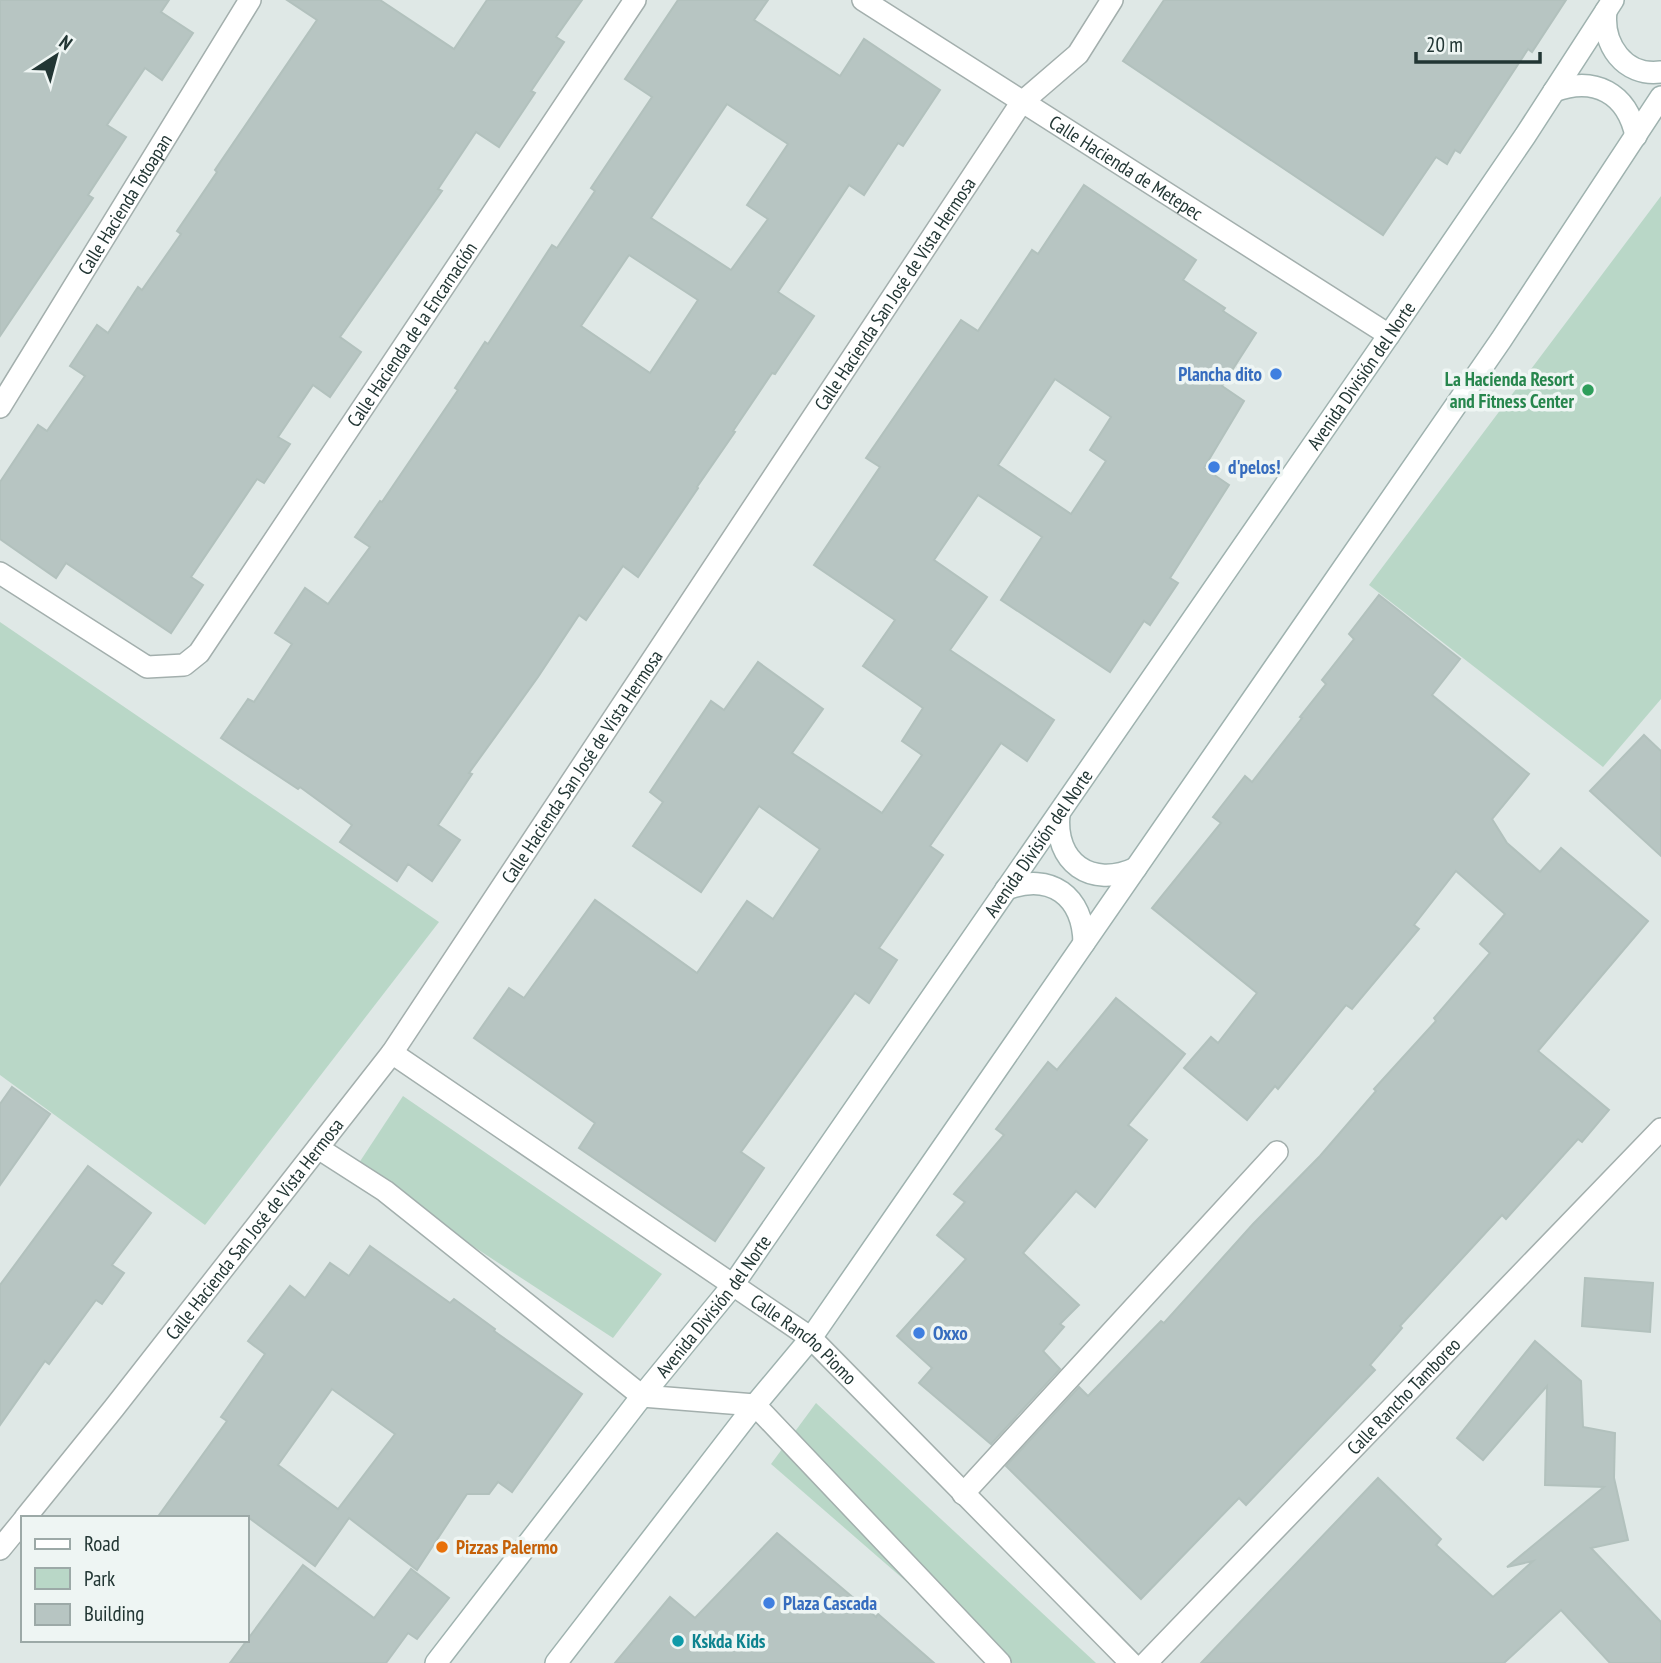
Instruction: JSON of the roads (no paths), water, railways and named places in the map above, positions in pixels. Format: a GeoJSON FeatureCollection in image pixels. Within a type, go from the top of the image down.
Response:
{"type":"FeatureCollection","features":[{"type":"Feature","properties":{"kind":"street","name":"Calle Hacienda Totoapan"},"geometry":{"type":"LineString","coordinates":[[0,407],[250,0]]}},
{"type":"Feature","properties":{"kind":"street","name":"Calle Hacienda de la Encarnación"},"geometry":{"type":"LineString","coordinates":[[0,573],[147,667],[184,665],[199,653],[635,0]]}},
{"type":"Feature","properties":{"kind":"street","name":"Calle Hacienda de Metepec"},"geometry":{"type":"LineString","coordinates":[[863,0],[1389,335]]}},
{"type":"Feature","properties":{"kind":"street","name":"Calle Hacienda San José de Vista Hermosa"},"geometry":{"type":"LineString","coordinates":[[26,1516],[392,1053],[1021,103],[1078,54],[1112,0]]}},
{"type":"Feature","properties":{"kind":"street"},"geometry":{"type":"LineString","coordinates":[[1609,5],[1604,25],[1615,53],[1625,63],[1639,70],[1661,72]]}},
{"type":"Feature","properties":{"kind":"street","name":"Avenida División del Norte"},"geometry":{"type":"LineString","coordinates":[[436,1663],[642,1396],[733,1285],[1389,335],[1609,5]]}},
{"type":"Feature","properties":{"kind":"street"},"geometry":{"type":"LineString","coordinates":[[1554,91],[1569,86],[1601,88],[1626,108],[1633,121],[1636,136]]}},
{"type":"Feature","properties":{"kind":"street"},"geometry":{"type":"LineString","coordinates":[[556,1663],[755,1405],[811,1338],[1501,340],[1661,97]]}},
{"type":"Feature","properties":{"kind":"street"},"geometry":{"type":"LineString","coordinates":[[1059,814],[1057,829],[1060,844],[1068,857],[1079,867],[1092,874],[1107,876],[1122,875],[1136,868]]}},
{"type":"Feature","properties":{"kind":"street"},"geometry":{"type":"LineString","coordinates":[[1006,889],[1036,882],[1065,894],[1077,908],[1084,925],[1084,943]]}},
{"type":"Feature","properties":{"kind":"street","name":"Calle Rancho Piomo"},"geometry":{"type":"LineString","coordinates":[[392,1053],[811,1338],[1131,1663]]}},
{"type":"Feature","properties":{"kind":"street","name":"Calle Rancho Tamboreo"},"geometry":{"type":"LineString","coordinates":[[1146,1663],[1660,1131]]}},
{"type":"Feature","properties":{"kind":"street"},"geometry":{"type":"LineString","coordinates":[[318,1148],[385,1191],[642,1396],[755,1405],[1000,1663]]}},
{"type":"Feature","properties":{"kind":"street"},"geometry":{"type":"LineString","coordinates":[[962,1494],[1277,1152]]}},
{"type":"Feature","properties":{"kind":"street","name":"Calle Hacienda San José de Vista Hermosa"},"geometry":{"type":"LineString","coordinates":[[0,1549],[21,1523]]}},
{"type":"Feature","properties":{"kind":"place","name":"Plancha dito"},"geometry":{"type":"Point","coordinates":[1276,374]}},
{"type":"Feature","properties":{"kind":"place","name":"La Hacienda Resort and Fitness Center"},"geometry":{"type":"Point","coordinates":[1588,390]}},
{"type":"Feature","properties":{"kind":"place","name":"d'pelos!"},"geometry":{"type":"Point","coordinates":[1214,467]}},
{"type":"Feature","properties":{"kind":"place","name":"Oxxo"},"geometry":{"type":"Point","coordinates":[919,1333]}},
{"type":"Feature","properties":{"kind":"place","name":"Pizzas Palermo"},"geometry":{"type":"Point","coordinates":[442,1547]}},
{"type":"Feature","properties":{"kind":"place","name":"Plaza Cascada"},"geometry":{"type":"Point","coordinates":[769,1603]}},
{"type":"Feature","properties":{"kind":"place","name":"Kskda Kids"},"geometry":{"type":"Point","coordinates":[678,1641]}}]}
